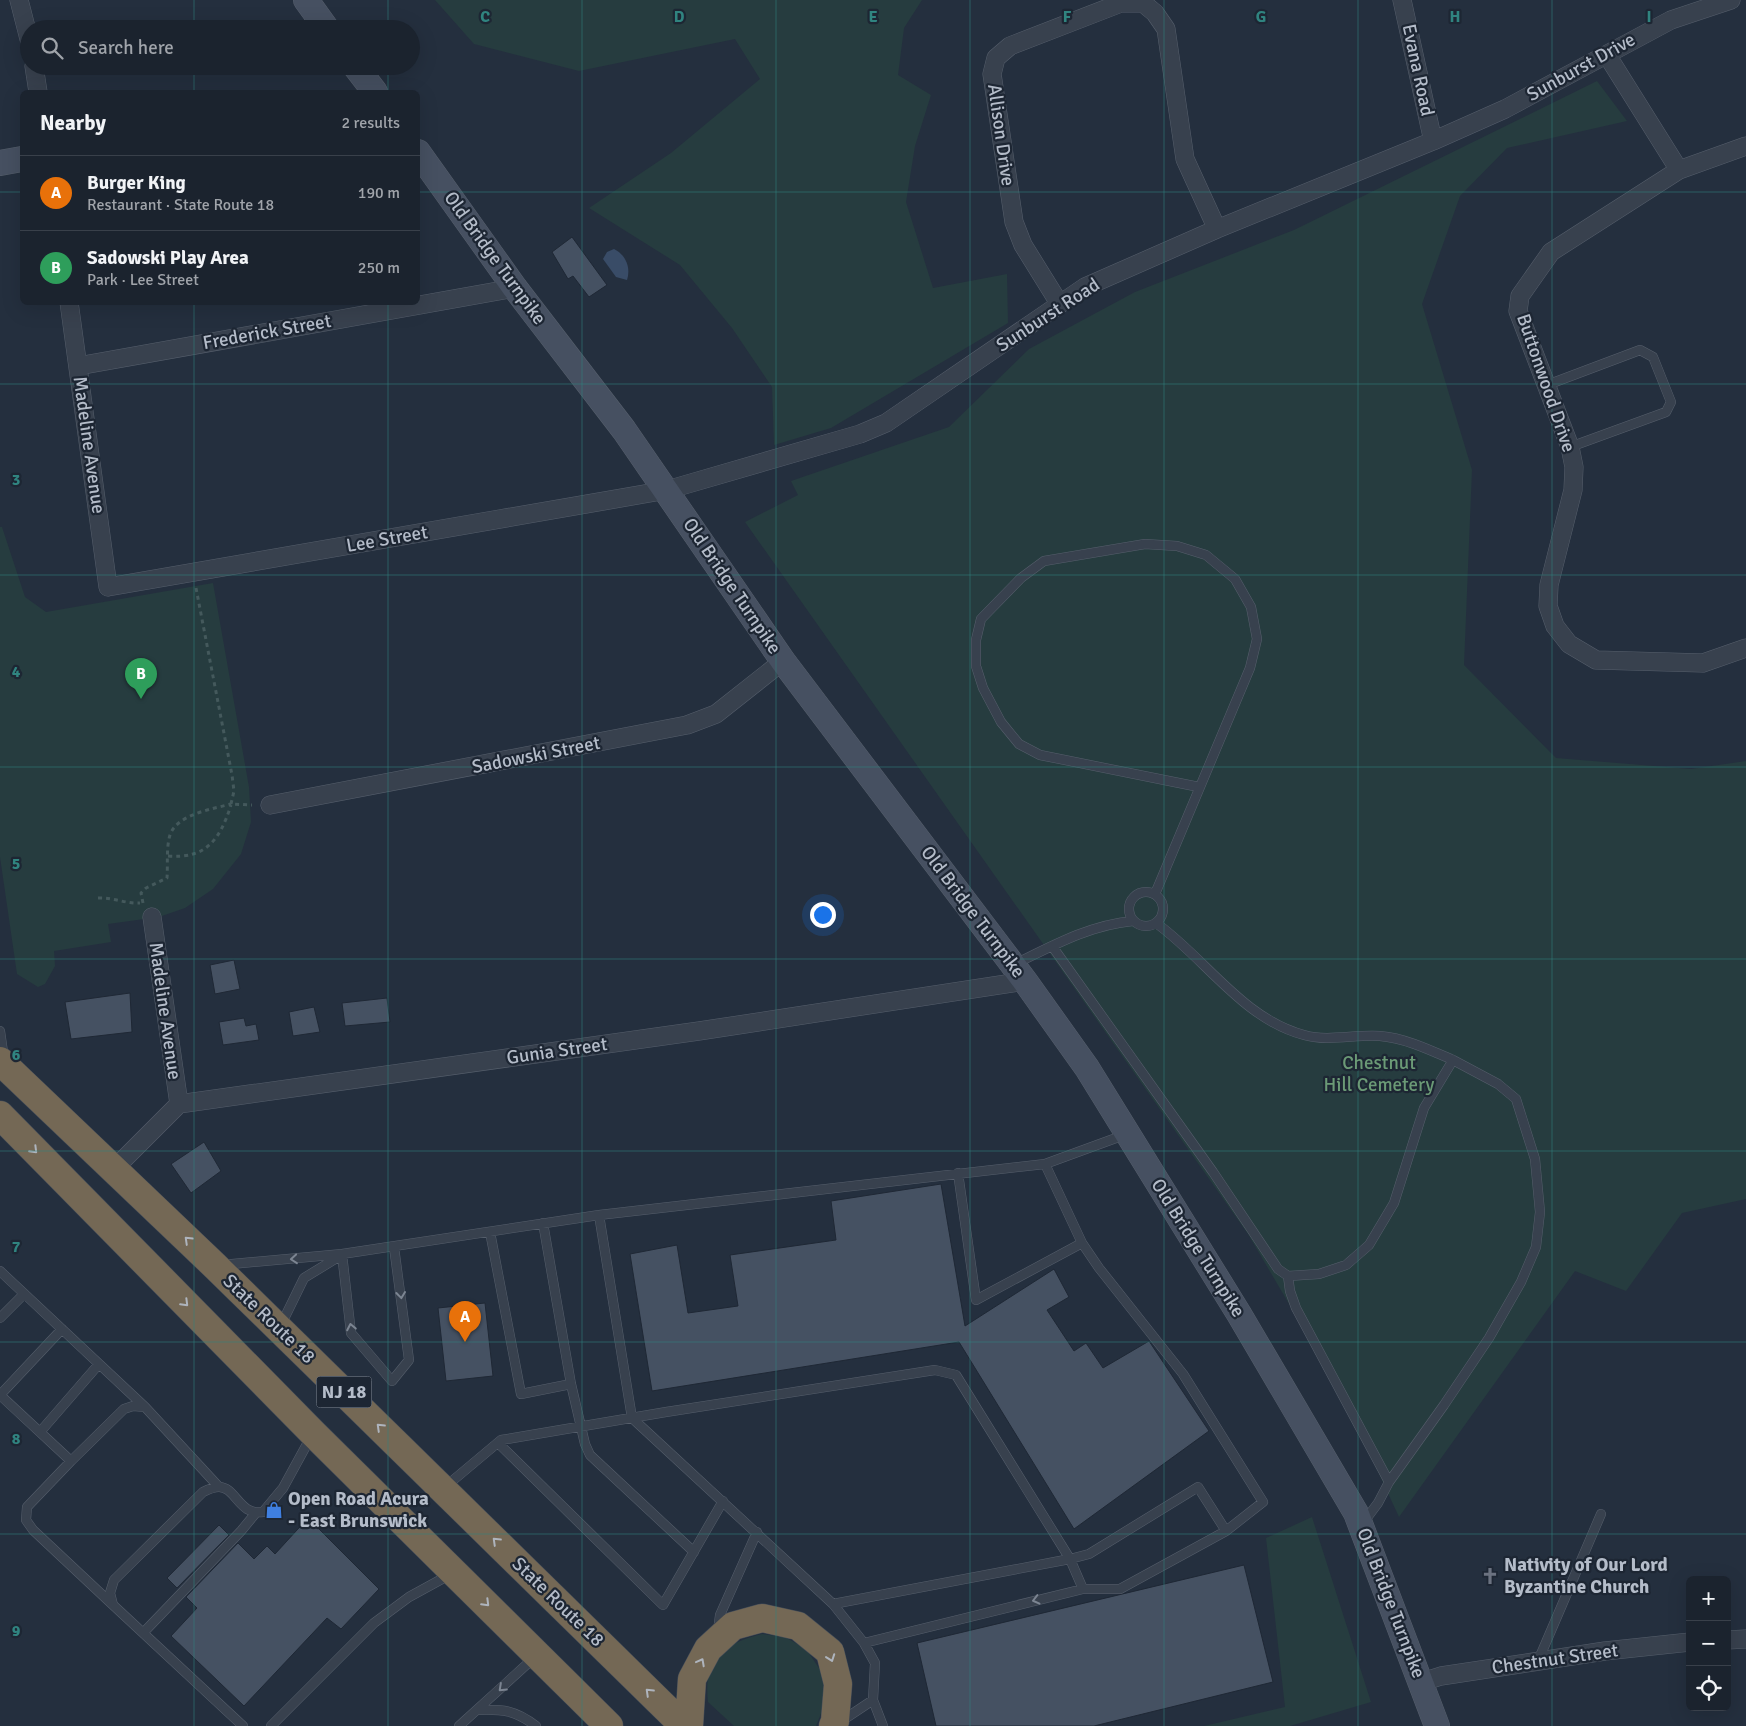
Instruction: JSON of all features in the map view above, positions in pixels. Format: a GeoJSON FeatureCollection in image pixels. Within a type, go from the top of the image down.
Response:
{"type":"FeatureCollection","features":[{"type":"Feature","properties":{"kind":"highway","name":"State Route 18"},"geometry":{"type":"LineString","coordinates":[[2,1064],[215,1266],[684,1726]]}},
{"type":"Feature","properties":{"kind":"highway","name":"NJ 18"},"geometry":{"type":"LineString","coordinates":[[0,1115],[313,1432],[538,1655],[602,1723]]}},
{"type":"Feature","properties":{"kind":"highway"},"geometry":{"type":"LineString","coordinates":[[689,1726],[692,1679],[708,1649],[733,1626],[762,1618],[798,1626],[830,1652],[838,1684],[834,1726]]}},
{"type":"Feature","properties":{"kind":"street"},"geometry":{"type":"LineString","coordinates":[[19,0],[24,20]]}},
{"type":"Feature","properties":{"kind":"street"},"geometry":{"type":"LineString","coordinates":[[306,0],[320,20]]}},
{"type":"Feature","properties":{"kind":"street","name":"Evana Road"},"geometry":{"type":"LineString","coordinates":[[1402,0],[1433,140]]}},
{"type":"Feature","properties":{"kind":"street","name":"Sunburst Drive"},"geometry":{"type":"LineString","coordinates":[[1433,140],[1505,109],[1671,20],[1731,0]]}},
{"type":"Feature","properties":{"kind":"street","name":"Allison Drive"},"geometry":{"type":"LineString","coordinates":[[1059,303],[1023,245],[1014,222],[992,74],[996,58],[1010,46],[1121,3],[1143,3],[1155,13],[1166,29],[1185,159],[1217,229]]}},
{"type":"Feature","properties":{"kind":"street"},"geometry":{"type":"LineString","coordinates":[[1607,55],[1679,170]]}},
{"type":"Feature","properties":{"kind":"street"},"geometry":{"type":"LineString","coordinates":[[35,75],[38,90]]}},
{"type":"Feature","properties":{"kind":"street"},"geometry":{"type":"LineString","coordinates":[[362,75],[373,90]]}},
{"type":"Feature","properties":{"kind":"street","name":"Sunburst Road"},"geometry":{"type":"LineString","coordinates":[[667,490],[860,434],[886,422],[1059,303],[1115,272],[1433,140]]}},
{"type":"Feature","properties":{"kind":"street","name":"Buttonwood Drive"},"geometry":{"type":"LineString","coordinates":[[1746,146],[1679,170],[1551,252],[1520,296],[1518,311],[1548,385],[1570,447],[1574,467],[1573,490],[1549,585],[1548,606],[1555,626],[1569,644],[1596,660],[1703,663],[1746,648]]}},
{"type":"Feature","properties":{"kind":"street","name":"Old Bridge Turnpike"},"geometry":{"type":"LineString","coordinates":[[420,155],[515,288],[624,430],[783,661],[1019,973],[1087,1068],[1239,1314],[1356,1513],[1422,1682],[1437,1726]]}},
{"type":"Feature","properties":{"kind":"street"},"geometry":{"type":"LineString","coordinates":[[0,163],[20,159]]}},
{"type":"Feature","properties":{"kind":"street","name":"Frederick Street"},"geometry":{"type":"LineString","coordinates":[[420,305],[515,288]]}},
{"type":"Feature","properties":{"kind":"street","name":"Madeline Avenue"},"geometry":{"type":"LineString","coordinates":[[69,305],[108,587]]}},
{"type":"Feature","properties":{"kind":"street","name":"Frederick Street"},"geometry":{"type":"LineString","coordinates":[[78,366],[420,305]]}},
{"type":"Feature","properties":{"kind":"street","name":"Lee Street"},"geometry":{"type":"LineString","coordinates":[[108,587],[667,490]]}},
{"type":"Feature","properties":{"kind":"street","name":"Sadowski Street"},"geometry":{"type":"LineString","coordinates":[[270,805],[687,726],[716,714],[783,661]]}},
{"type":"Feature","properties":{"kind":"street","name":"Madeline Avenue"},"geometry":{"type":"LineString","coordinates":[[148,910],[179,1104]]}},
{"type":"Feature","properties":{"kind":"street","name":"Gunia Street"},"geometry":{"type":"LineString","coordinates":[[179,1104],[699,1031],[1019,973]]}},
{"type":"Feature","properties":{"kind":"street"},"geometry":{"type":"LineString","coordinates":[[114,1169],[179,1104]]}},
{"type":"Feature","properties":{"kind":"street"},"geometry":{"type":"LineString","coordinates":[[1731,1640],[1746,1639]]}},
{"type":"Feature","properties":{"kind":"street","name":"Chestnut Street"},"geometry":{"type":"LineString","coordinates":[[1422,1682],[1440,1676],[1538,1661],[1605,1651],[1686,1642]]}},
{"type":"Feature","properties":{"kind":"lane"},"geometry":{"type":"LineString","coordinates":[[1548,385],[1640,350],[1653,357],[1671,402],[1666,412],[1570,447]]}},
{"type":"Feature","properties":{"kind":"lane"},"geometry":{"type":"LineString","coordinates":[[1155,894],[1250,668],[1257,639],[1251,607],[1235,579],[1206,555],[1178,546],[1145,544],[1044,561],[1021,578],[981,619],[976,640],[976,666],[983,688],[1001,722],[1019,744],[1040,755],[1199,787]]}},
{"type":"Feature","properties":{"kind":"lane"},"geometry":{"type":"LineString","coordinates":[[1019,973],[1052,946],[1071,936],[1095,928],[1133,921],[1144,926],[1156,923],[1163,914],[1164,908],[1159,897],[1144,891],[1134,896],[1129,906],[1133,921]]}},
{"type":"Feature","properties":{"kind":"lane"},"geometry":{"type":"LineString","coordinates":[[1156,923],[1172,935],[1250,1006],[1277,1023],[1304,1035],[1320,1037],[1381,1036],[1398,1040],[1453,1060],[1498,1084],[1516,1099],[1535,1159],[1540,1212],[1536,1247],[1521,1282],[1489,1338],[1444,1406],[1389,1482],[1378,1503],[1361,1525]]}},
{"type":"Feature","properties":{"kind":"lane"},"geometry":{"type":"LineString","coordinates":[[1052,946],[1213,1172],[1278,1269],[1288,1276],[1319,1274],[1346,1265],[1369,1245],[1394,1203],[1424,1108],[1453,1060]]}},
{"type":"Feature","properties":{"kind":"lane"},"geometry":{"type":"LineString","coordinates":[[0,1031],[2,1064]]}},
{"type":"Feature","properties":{"kind":"lane"},"geometry":{"type":"LineString","coordinates":[[215,1266],[342,1254],[599,1215],[1045,1164],[1127,1134]]}},
{"type":"Feature","properties":{"kind":"lane"},"geometry":{"type":"LineString","coordinates":[[864,1643],[1083,1589],[1120,1589],[1238,1524],[1263,1502],[1183,1374],[1099,1268],[1082,1243],[1045,1164]]}},
{"type":"Feature","properties":{"kind":"lane"},"geometry":{"type":"LineString","coordinates":[[958,1173],[976,1300],[1082,1243]]}},
{"type":"Feature","properties":{"kind":"lane"},"geometry":{"type":"LineString","coordinates":[[599,1215],[632,1418],[833,1604],[864,1643],[875,1663],[873,1700],[883,1726]]}},
{"type":"Feature","properties":{"kind":"lane"},"geometry":{"type":"LineString","coordinates":[[543,1223],[571,1384],[580,1426],[590,1455],[694,1552]]}},
{"type":"Feature","properties":{"kind":"lane"},"geometry":{"type":"LineString","coordinates":[[490,1232],[521,1394],[571,1384]]}},
{"type":"Feature","properties":{"kind":"lane"},"geometry":{"type":"LineString","coordinates":[[342,1254],[351,1333],[392,1381],[410,1360],[394,1247]]}},
{"type":"Feature","properties":{"kind":"lane"},"geometry":{"type":"LineString","coordinates":[[279,1329],[304,1278],[342,1254]]}},
{"type":"Feature","properties":{"kind":"lane"},"geometry":{"type":"LineString","coordinates":[[0,1271],[145,1407],[219,1487],[226,1490],[243,1507],[254,1514]]}},
{"type":"Feature","properties":{"kind":"lane"},"geometry":{"type":"LineString","coordinates":[[1288,1276],[1290,1291],[1296,1308],[1389,1482]]}},
{"type":"Feature","properties":{"kind":"lane"},"geometry":{"type":"LineString","coordinates":[[0,1318],[24,1294]]}},
{"type":"Feature","properties":{"kind":"lane"},"geometry":{"type":"LineString","coordinates":[[62,1329],[0,1395],[71,1461]]}},
{"type":"Feature","properties":{"kind":"lane"},"geometry":{"type":"LineString","coordinates":[[40,1432],[99,1364]]}},
{"type":"Feature","properties":{"kind":"lane"},"geometry":{"type":"LineString","coordinates":[[442,1489],[498,1442],[580,1426],[935,1370],[956,1375],[1070,1558],[1083,1589]]}},
{"type":"Feature","properties":{"kind":"lane"},"geometry":{"type":"LineString","coordinates":[[145,1407],[133,1406],[124,1409],[27,1507],[26,1520],[33,1530],[243,1726]]}},
{"type":"Feature","properties":{"kind":"lane"},"geometry":{"type":"LineString","coordinates":[[144,1633],[242,1531],[254,1514],[263,1512],[283,1488],[313,1432]]}},
{"type":"Feature","properties":{"kind":"lane"},"geometry":{"type":"LineString","coordinates":[[498,1442],[663,1605],[723,1501]]}},
{"type":"Feature","properties":{"kind":"lane"},"geometry":{"type":"LineString","coordinates":[[113,1605],[110,1593],[114,1580],[203,1492],[219,1487]]}},
{"type":"Feature","properties":{"kind":"lane"},"geometry":{"type":"LineString","coordinates":[[833,1604],[1089,1554],[1198,1487],[1226,1531]]}},
{"type":"Feature","properties":{"kind":"lane"},"geometry":{"type":"LineString","coordinates":[[1538,1661],[1601,1514]]}},
{"type":"Feature","properties":{"kind":"lane"},"geometry":{"type":"LineString","coordinates":[[717,1641],[720,1615],[757,1532]]}},
{"type":"Feature","properties":{"kind":"lane"},"geometry":{"type":"LineString","coordinates":[[271,1726],[374,1623],[409,1597],[455,1572]]}},
{"type":"Feature","properties":{"kind":"lane"},"geometry":{"type":"LineString","coordinates":[[458,1726],[538,1655]]}},
{"type":"Feature","properties":{"kind":"lane"},"geometry":{"type":"LineString","coordinates":[[834,1726],[873,1700]]}},
{"type":"Feature","properties":{"kind":"lane"},"geometry":{"type":"LineString","coordinates":[[477,1710],[502,1709],[522,1716],[536,1726]]}},
{"type":"Feature","properties":{"kind":"path"},"geometry":{"type":"LineString","coordinates":[[168,856],[186,857],[195,854],[216,840],[224,825],[234,790],[193,573]]}},
{"type":"Feature","properties":{"kind":"path"},"geometry":{"type":"LineString","coordinates":[[148,910],[142,893],[146,888],[167,878],[170,835],[176,825],[189,817],[231,804],[270,805]]}},
{"type":"Feature","properties":{"kind":"path"},"geometry":{"type":"LineString","coordinates":[[98,898],[113,898],[148,910]]}},
{"type":"Feature","properties":{"kind":"green space"},"geometry":{"type":"Polygon","coordinates":[[[435,0],[922,0],[904,28],[898,75],[931,95],[915,146],[906,202],[933,288],[1007,274],[1008,323],[831,428],[774,445],[772,387],[732,328],[680,265],[589,208],[671,153],[760,79],[735,39],[579,71],[474,44],[435,0]]]}},
{"type":"Feature","properties":{"kind":"green space","name":"Chestnut Hill Cemetery"},"geometry":{"type":"Polygon","coordinates":[[[1597,81],[1627,121],[1507,148],[1460,196],[1422,304],[1472,470],[1464,665],[1556,758],[1691,769],[1746,761],[1746,1199],[1682,1213],[1626,1291],[1575,1271],[1399,1517],[1343,1396],[1248,1234],[745,522],[798,495],[791,481],[949,427],[1029,349],[1135,292],[1294,230],[1597,81]]]}},
{"type":"Feature","properties":{"kind":"green space"},"geometry":{"type":"Polygon","coordinates":[[[0,527],[2,527],[25,597],[46,612],[213,583],[249,787],[251,822],[241,854],[213,889],[185,908],[159,917],[108,924],[111,942],[54,951],[55,966],[45,984],[38,987],[17,974],[0,857],[0,527]]]}},
{"type":"Feature","properties":{"kind":"green space"},"geometry":{"type":"Polygon","coordinates":[[[1312,1517],[1371,1702],[1290,1726],[1204,1726],[1285,1707],[1266,1538],[1312,1517]]]}},
{"type":"Feature","properties":{"kind":"green space"},"geometry":{"type":"Polygon","coordinates":[[[762,1634],[785,1637],[806,1649],[821,1671],[826,1701],[816,1726],[734,1726],[708,1702],[707,1687],[709,1675],[718,1656],[736,1643],[762,1634]]]}},
{"type":"Feature","properties":{"kind":"water"},"geometry":{"type":"Polygon","coordinates":[[[614,249],[622,255],[628,266],[627,280],[616,277],[603,259],[607,252],[614,249]]]}},
{"type":"Feature","properties":{"kind":"building"},"geometry":{"type":"Polygon","coordinates":[[[572,237],[607,285],[589,297],[573,276],[568,279],[552,252],[572,237]]]}},
{"type":"Feature","properties":{"kind":"building"},"geometry":{"type":"Polygon","coordinates":[[[234,960],[240,989],[215,994],[210,965],[234,960]]]}},
{"type":"Feature","properties":{"kind":"building"},"geometry":{"type":"Polygon","coordinates":[[[130,993],[132,1032],[71,1039],[65,1002],[130,993]]]}},
{"type":"Feature","properties":{"kind":"building"},"geometry":{"type":"Polygon","coordinates":[[[387,998],[390,1022],[345,1026],[342,1003],[387,998]]]}},
{"type":"Feature","properties":{"kind":"building"},"geometry":{"type":"Polygon","coordinates":[[[314,1007],[320,1032],[293,1036],[289,1012],[314,1007]]]}},
{"type":"Feature","properties":{"kind":"building"},"geometry":{"type":"Polygon","coordinates":[[[244,1018],[246,1026],[256,1024],[259,1040],[223,1045],[219,1022],[244,1018]]]}},
{"type":"Feature","properties":{"kind":"building"},"geometry":{"type":"Polygon","coordinates":[[[204,1142],[221,1171],[191,1193],[171,1164],[204,1142]]]}},
{"type":"Feature","properties":{"kind":"building"},"geometry":{"type":"Polygon","coordinates":[[[941,1184],[965,1326],[1054,1269],[1069,1297],[1047,1310],[1074,1351],[1086,1343],[1103,1368],[1149,1341],[1209,1431],[1074,1529],[959,1342],[652,1391],[630,1254],[677,1245],[688,1313],[738,1306],[730,1255],[836,1240],[831,1201],[941,1184]]]}},
{"type":"Feature","properties":{"kind":"building"},"geometry":{"type":"Polygon","coordinates":[[[485,1303],[493,1376],[446,1381],[438,1308],[485,1303]]]}},
{"type":"Feature","properties":{"kind":"building"},"geometry":{"type":"Polygon","coordinates":[[[308,1518],[379,1589],[341,1629],[327,1618],[244,1706],[171,1636],[197,1608],[186,1597],[238,1543],[254,1559],[267,1546],[275,1554],[308,1518]]]}},
{"type":"Feature","properties":{"kind":"building"},"geometry":{"type":"Polygon","coordinates":[[[219,1525],[229,1535],[177,1588],[167,1578],[219,1525]]]}},
{"type":"Feature","properties":{"kind":"building"},"geometry":{"type":"Polygon","coordinates":[[[1244,1565],[1273,1682],[1094,1726],[936,1726],[917,1643],[1244,1565]]]}},
{"type":"Feature","properties":{"kind":"place","name":"Sadowski Play Area"},"geometry":{"type":"Point","coordinates":[141,699]}},
{"type":"Feature","properties":{"kind":"place","name":"Burger King"},"geometry":{"type":"Point","coordinates":[465,1342]}},
{"type":"Feature","properties":{"kind":"place","name":"Open Road Acura - East Brunswick"},"geometry":{"type":"Point","coordinates":[274,1510]}},
{"type":"Feature","properties":{"kind":"place","name":"Nativity of Our Lord Byzantine Church"},"geometry":{"type":"Point","coordinates":[1490,1576]}}]}
